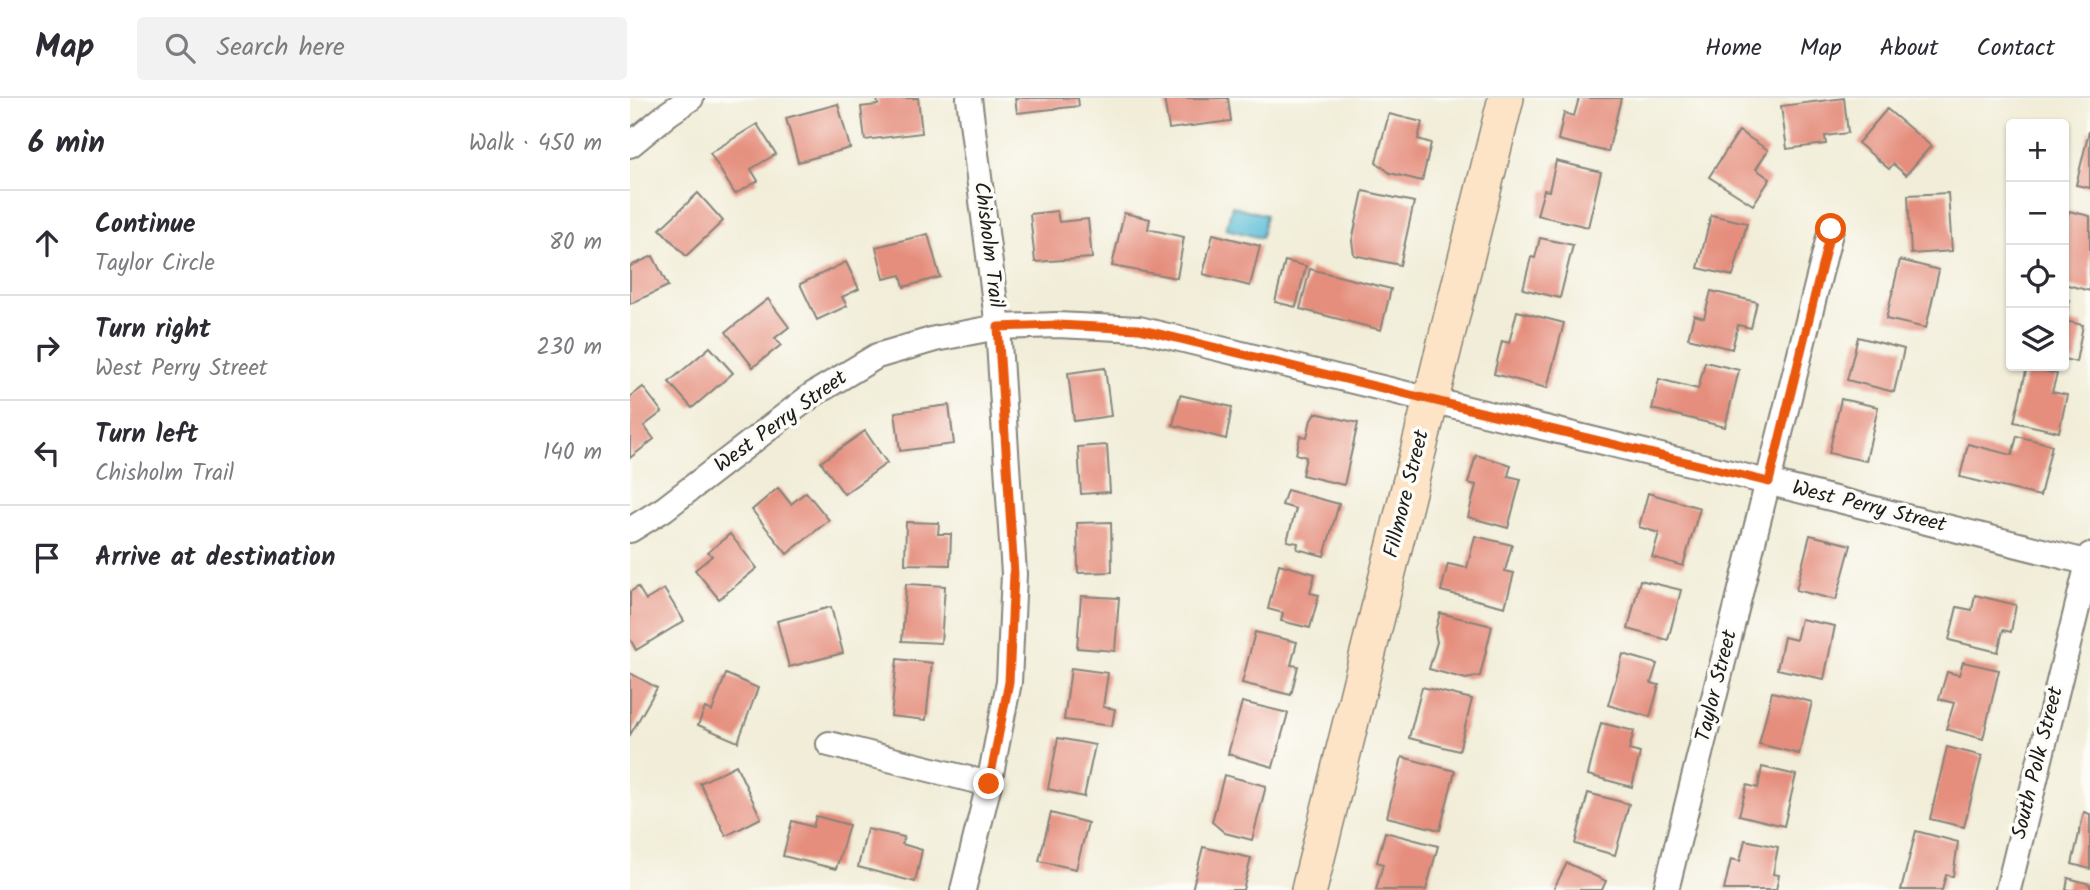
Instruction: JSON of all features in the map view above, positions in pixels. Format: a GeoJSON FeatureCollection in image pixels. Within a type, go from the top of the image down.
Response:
{"type":"FeatureCollection","features":[{"type":"Feature","properties":{"kind":"street"},"geometry":{"type":"LineString","coordinates":[[630,145],[691,98]]}},
{"type":"Feature","properties":{"kind":"street","name":"Chisholm Trail"},"geometry":{"type":"LineString","coordinates":[[963,890],[989,784],[1009,682],[1014,574],[998,327],[969,98]]}},
{"type":"Feature","properties":{"kind":"street","name":"Fillmore Street"},"geometry":{"type":"LineString","coordinates":[[1309,890],[1506,98]]}},
{"type":"Feature","properties":{"kind":"street","name":"Taylor Street"},"geometry":{"type":"LineString","coordinates":[[1665,890],[1831,229]]}},
{"type":"Feature","properties":{"kind":"street","name":"West Perry Street"},"geometry":{"type":"LineString","coordinates":[[630,530],[664,509],[812,395],[877,356],[935,339],[998,327],[1057,325],[1139,329],[2089,560]]}},
{"type":"Feature","properties":{"kind":"street","name":"South Polk Street"},"geometry":{"type":"LineString","coordinates":[[2008,890],[2089,560]]}},
{"type":"Feature","properties":{"kind":"street"},"geometry":{"type":"LineString","coordinates":[[829,744],[989,784]]}},
{"type":"Feature","properties":{"kind":"water"},"geometry":{"type":"Polygon","coordinates":[[[1232,206],[1266,215],[1261,238],[1226,229],[1232,206]]]}},
{"type":"Feature","properties":{"kind":"building"},"geometry":{"type":"Polygon","coordinates":[[[877,98],[918,98],[922,133],[865,140],[861,107],[878,105],[877,98]]]}},
{"type":"Feature","properties":{"kind":"building"},"geometry":{"type":"Polygon","coordinates":[[[1015,98],[1078,98],[1079,106],[1017,113],[1015,98]]]}},
{"type":"Feature","properties":{"kind":"building"},"geometry":{"type":"Polygon","coordinates":[[[1164,98],[1228,98],[1231,121],[1169,129],[1164,98]]]}},
{"type":"Feature","properties":{"kind":"building"},"geometry":{"type":"Polygon","coordinates":[[[1579,98],[1621,98],[1608,152],[1558,140],[1564,113],[1574,116],[1579,98]]]}},
{"type":"Feature","properties":{"kind":"building"},"geometry":{"type":"Polygon","coordinates":[[[1844,98],[1848,133],[1825,136],[1826,144],[1787,149],[1781,106],[1844,98]]]}},
{"type":"Feature","properties":{"kind":"building"},"geometry":{"type":"Polygon","coordinates":[[[838,104],[850,148],[798,162],[786,118],[838,104]]]}},
{"type":"Feature","properties":{"kind":"building"},"geometry":{"type":"Polygon","coordinates":[[[1887,109],[1931,146],[1906,175],[1893,164],[1889,169],[1858,143],[1887,109]]]}},
{"type":"Feature","properties":{"kind":"building"},"geometry":{"type":"Polygon","coordinates":[[[1389,114],[1422,122],[1418,139],[1431,143],[1422,181],[1390,173],[1376,162],[1389,114]]]}},
{"type":"Feature","properties":{"kind":"building"},"geometry":{"type":"Polygon","coordinates":[[[757,124],[776,154],[751,169],[758,181],[735,194],[710,153],[757,124]]]}},
{"type":"Feature","properties":{"kind":"building"},"geometry":{"type":"Polygon","coordinates":[[[1739,131],[1768,150],[1756,169],[1770,179],[1753,205],[1709,177],[1739,131]]]}},
{"type":"Feature","properties":{"kind":"building"},"geometry":{"type":"Polygon","coordinates":[[[2090,131],[2090,188],[2076,185],[2090,131]]]}},
{"type":"Feature","properties":{"kind":"building"},"geometry":{"type":"Polygon","coordinates":[[[1556,161],[1601,172],[1588,227],[1537,215],[1544,190],[1549,191],[1556,161]]]}},
{"type":"Feature","properties":{"kind":"building"},"geometry":{"type":"Polygon","coordinates":[[[1363,191],[1414,202],[1400,265],[1354,255],[1352,241],[1363,191]]]}},
{"type":"Feature","properties":{"kind":"building"},"geometry":{"type":"Polygon","coordinates":[[[698,193],[723,221],[686,256],[660,229],[698,193]]]}},
{"type":"Feature","properties":{"kind":"building"},"geometry":{"type":"Polygon","coordinates":[[[1948,193],[1952,251],[1911,254],[1908,195],[1948,193]]]}},
{"type":"Feature","properties":{"kind":"building"},"geometry":{"type":"Polygon","coordinates":[[[1057,211],[1059,222],[1088,219],[1092,258],[1035,262],[1030,214],[1057,211]]]}},
{"type":"Feature","properties":{"kind":"building"},"geometry":{"type":"Polygon","coordinates":[[[2069,211],[2090,216],[2090,291],[2069,285],[2069,211]]]}},
{"type":"Feature","properties":{"kind":"building"},"geometry":{"type":"Polygon","coordinates":[[[1124,213],[1150,219],[1148,229],[1184,237],[1177,278],[1112,266],[1124,213]]]}},
{"type":"Feature","properties":{"kind":"building"},"geometry":{"type":"Polygon","coordinates":[[[1711,215],[1747,223],[1733,276],[1698,268],[1711,215]]]}},
{"type":"Feature","properties":{"kind":"building"},"geometry":{"type":"Polygon","coordinates":[[[928,234],[940,277],[904,287],[901,275],[884,279],[876,247],[928,234]]]}},
{"type":"Feature","properties":{"kind":"building"},"geometry":{"type":"Polygon","coordinates":[[[1213,234],[1260,246],[1250,286],[1203,274],[1213,234]]]}},
{"type":"Feature","properties":{"kind":"building"},"geometry":{"type":"Polygon","coordinates":[[[1540,238],[1573,245],[1560,298],[1523,289],[1531,257],[1535,258],[1540,238]]]}},
{"type":"Feature","properties":{"kind":"building"},"geometry":{"type":"Polygon","coordinates":[[[653,256],[668,286],[630,304],[630,266],[653,256]]]}},
{"type":"Feature","properties":{"kind":"building"},"geometry":{"type":"Polygon","coordinates":[[[1900,260],[1939,270],[1926,328],[1886,319],[1900,260]]]}},
{"type":"Feature","properties":{"kind":"building"},"geometry":{"type":"Polygon","coordinates":[[[1285,261],[1306,266],[1296,307],[1275,302],[1285,261]]]}},
{"type":"Feature","properties":{"kind":"building"},"geometry":{"type":"Polygon","coordinates":[[[846,262],[859,289],[842,297],[847,306],[817,320],[800,284],[846,262]]]}},
{"type":"Feature","properties":{"kind":"building"},"geometry":{"type":"Polygon","coordinates":[[[1310,269],[1391,289],[1381,330],[1300,309],[1310,269]]]}},
{"type":"Feature","properties":{"kind":"building"},"geometry":{"type":"Polygon","coordinates":[[[1711,291],[1757,302],[1751,328],[1738,325],[1732,349],[1688,338],[1694,315],[1704,318],[1711,291]]]}},
{"type":"Feature","properties":{"kind":"building"},"geometry":{"type":"Polygon","coordinates":[[[768,299],[789,327],[775,338],[781,345],[753,367],[726,332],[768,299]]]}},
{"type":"Feature","properties":{"kind":"building"},"geometry":{"type":"Polygon","coordinates":[[[1517,311],[1564,323],[1547,388],[1494,374],[1502,341],[1509,343],[1517,311]]]}},
{"type":"Feature","properties":{"kind":"building"},"geometry":{"type":"Polygon","coordinates":[[[2069,322],[2083,325],[2076,362],[2069,360],[2069,322]]]}},
{"type":"Feature","properties":{"kind":"building"},"geometry":{"type":"Polygon","coordinates":[[[1858,337],[1904,349],[1894,392],[1847,380],[1858,337]]]}},
{"type":"Feature","properties":{"kind":"building"},"geometry":{"type":"Polygon","coordinates":[[[710,347],[733,373],[692,408],[669,382],[710,347]]]}},
{"type":"Feature","properties":{"kind":"building"},"geometry":{"type":"Polygon","coordinates":[[[1705,362],[1739,370],[1725,427],[1652,409],[1659,379],[1698,389],[1705,362]]]}},
{"type":"Feature","properties":{"kind":"building"},"geometry":{"type":"Polygon","coordinates":[[[1105,368],[1111,416],[1074,421],[1068,373],[1105,368]]]}},
{"type":"Feature","properties":{"kind":"building"},"geometry":{"type":"Polygon","coordinates":[[[2026,371],[2057,374],[2052,392],[2067,395],[2059,432],[2014,422],[2026,371]]]}},
{"type":"Feature","properties":{"kind":"building"},"geometry":{"type":"Polygon","coordinates":[[[643,387],[662,412],[644,426],[654,439],[630,458],[630,397],[643,387]]]}},
{"type":"Feature","properties":{"kind":"building"},"geometry":{"type":"Polygon","coordinates":[[[1180,395],[1232,407],[1226,439],[1173,425],[1180,395]]]}},
{"type":"Feature","properties":{"kind":"building"},"geometry":{"type":"Polygon","coordinates":[[[1841,399],[1878,407],[1866,461],[1829,453],[1841,399]]]}},
{"type":"Feature","properties":{"kind":"building"},"geometry":{"type":"Polygon","coordinates":[[[949,405],[954,444],[900,451],[895,412],[949,405]]]}},
{"type":"Feature","properties":{"kind":"building"},"geometry":{"type":"Polygon","coordinates":[[[1316,413],[1358,423],[1344,485],[1302,475],[1306,457],[1296,454],[1300,436],[1307,437],[1311,420],[1316,413]]]}},
{"type":"Feature","properties":{"kind":"building"},"geometry":{"type":"Polygon","coordinates":[[[865,431],[887,463],[844,494],[821,462],[865,431]]]}},
{"type":"Feature","properties":{"kind":"building"},"geometry":{"type":"Polygon","coordinates":[[[2017,436],[2052,445],[2040,496],[1960,477],[1968,444],[2012,455],[2017,436]]]}},
{"type":"Feature","properties":{"kind":"building"},"geometry":{"type":"Polygon","coordinates":[[[1107,445],[1110,492],[1081,494],[1078,447],[1107,445]]]}},
{"type":"Feature","properties":{"kind":"building"},"geometry":{"type":"Polygon","coordinates":[[[1476,455],[1511,465],[1508,476],[1521,479],[1508,528],[1468,517],[1476,485],[1468,483],[1476,455]]]}},
{"type":"Feature","properties":{"kind":"building"},"geometry":{"type":"Polygon","coordinates":[[[778,488],[791,504],[806,492],[829,520],[787,554],[752,510],[778,488]]]}},
{"type":"Feature","properties":{"kind":"building"},"geometry":{"type":"Polygon","coordinates":[[[1287,490],[1339,504],[1324,556],[1297,549],[1298,543],[1287,541],[1296,509],[1282,505],[1287,490]]]}},
{"type":"Feature","properties":{"kind":"building"},"geometry":{"type":"Polygon","coordinates":[[[1648,493],[1700,508],[1683,566],[1652,557],[1659,533],[1639,527],[1648,493]]]}},
{"type":"Feature","properties":{"kind":"building"},"geometry":{"type":"Polygon","coordinates":[[[906,522],[939,523],[938,534],[951,534],[950,565],[905,564],[906,522]]]}},
{"type":"Feature","properties":{"kind":"building"},"geometry":{"type":"Polygon","coordinates":[[[1111,522],[1112,572],[1078,573],[1077,523],[1111,522]]]}},
{"type":"Feature","properties":{"kind":"building"},"geometry":{"type":"Polygon","coordinates":[[[730,534],[757,568],[719,599],[695,570],[712,556],[708,552],[730,534]]]}},
{"type":"Feature","properties":{"kind":"building"},"geometry":{"type":"Polygon","coordinates":[[[1810,535],[1851,545],[1836,600],[1796,590],[1810,535]]]}},
{"type":"Feature","properties":{"kind":"building"},"geometry":{"type":"Polygon","coordinates":[[[1475,536],[1512,545],[1505,571],[1514,573],[1505,607],[1441,591],[1448,564],[1467,568],[1475,536]]]}},
{"type":"Feature","properties":{"kind":"building"},"geometry":{"type":"Polygon","coordinates":[[[1279,564],[1315,574],[1310,593],[1319,595],[1310,628],[1281,621],[1283,613],[1268,609],[1279,564]]]}},
{"type":"Feature","properties":{"kind":"building"},"geometry":{"type":"Polygon","coordinates":[[[1640,580],[1681,590],[1668,640],[1628,629],[1640,580]]]}},
{"type":"Feature","properties":{"kind":"building"},"geometry":{"type":"Polygon","coordinates":[[[906,584],[945,586],[941,643],[902,641],[906,584]]]}},
{"type":"Feature","properties":{"kind":"building"},"geometry":{"type":"Polygon","coordinates":[[[638,587],[646,600],[664,589],[684,621],[636,650],[630,639],[630,592],[638,587]]]}},
{"type":"Feature","properties":{"kind":"building"},"geometry":{"type":"Polygon","coordinates":[[[1975,595],[2016,605],[2011,632],[2003,630],[1998,652],[1949,640],[1957,607],[1972,610],[1975,595]]]}},
{"type":"Feature","properties":{"kind":"building"},"geometry":{"type":"Polygon","coordinates":[[[1081,596],[1119,598],[1115,651],[1077,648],[1081,596]]]}},
{"type":"Feature","properties":{"kind":"building"},"geometry":{"type":"Polygon","coordinates":[[[831,607],[843,653],[789,667],[777,621],[831,607]]]}},
{"type":"Feature","properties":{"kind":"building"},"geometry":{"type":"Polygon","coordinates":[[[1440,613],[1492,626],[1480,676],[1466,679],[1429,669],[1437,642],[1435,631],[1440,613]]]}},
{"type":"Feature","properties":{"kind":"building"},"geometry":{"type":"Polygon","coordinates":[[[1801,619],[1835,626],[1824,679],[1777,669],[1784,637],[1796,640],[1801,619]]]}},
{"type":"Feature","properties":{"kind":"building"},"geometry":{"type":"Polygon","coordinates":[[[1255,632],[1297,642],[1291,665],[1298,666],[1291,695],[1242,683],[1255,632]]]}},
{"type":"Feature","properties":{"kind":"building"},"geometry":{"type":"Polygon","coordinates":[[[1623,654],[1657,664],[1651,683],[1659,685],[1650,717],[1608,705],[1623,654]]]}},
{"type":"Feature","properties":{"kind":"building"},"geometry":{"type":"Polygon","coordinates":[[[897,659],[932,663],[926,720],[891,716],[897,659]]]}},
{"type":"Feature","properties":{"kind":"building"},"geometry":{"type":"Polygon","coordinates":[[[1963,662],[1999,670],[1983,739],[1946,729],[1954,703],[1939,699],[1947,672],[1959,675],[1963,662]]]}},
{"type":"Feature","properties":{"kind":"building"},"geometry":{"type":"Polygon","coordinates":[[[1071,668],[1108,673],[1103,707],[1115,709],[1112,726],[1064,720],[1071,668]]]}},
{"type":"Feature","properties":{"kind":"building"},"geometry":{"type":"Polygon","coordinates":[[[630,673],[657,688],[630,735],[630,673]]]}},
{"type":"Feature","properties":{"kind":"building"},"geometry":{"type":"Polygon","coordinates":[[[726,674],[758,688],[738,742],[698,725],[705,708],[712,711],[726,674]]]}},
{"type":"Feature","properties":{"kind":"building"},"geometry":{"type":"Polygon","coordinates":[[[1422,687],[1472,699],[1459,751],[1409,738],[1422,687]]]}},
{"type":"Feature","properties":{"kind":"building"},"geometry":{"type":"Polygon","coordinates":[[[1772,692],[1812,702],[1799,754],[1759,744],[1772,692]]]}},
{"type":"Feature","properties":{"kind":"building"},"geometry":{"type":"Polygon","coordinates":[[[1242,702],[1288,713],[1273,767],[1228,754],[1242,702]]]}},
{"type":"Feature","properties":{"kind":"building"},"geometry":{"type":"Polygon","coordinates":[[[1601,723],[1634,731],[1629,750],[1640,753],[1632,787],[1588,775],[1601,723]]]}},
{"type":"Feature","properties":{"kind":"building"},"geometry":{"type":"Polygon","coordinates":[[[1058,738],[1095,745],[1084,797],[1048,789],[1058,738]]]}},
{"type":"Feature","properties":{"kind":"building"},"geometry":{"type":"Polygon","coordinates":[[[1947,747],[1982,756],[1964,827],[1930,819],[1947,747]]]}},
{"type":"Feature","properties":{"kind":"building"},"geometry":{"type":"Polygon","coordinates":[[[1402,757],[1455,771],[1440,830],[1387,817],[1402,757]]]}},
{"type":"Feature","properties":{"kind":"building"},"geometry":{"type":"Polygon","coordinates":[[[736,765],[761,818],[726,836],[700,783],[736,765]]]}},
{"type":"Feature","properties":{"kind":"building"},"geometry":{"type":"Polygon","coordinates":[[[1762,767],[1796,775],[1784,826],[1739,815],[1747,785],[1758,788],[1762,767]]]}},
{"type":"Feature","properties":{"kind":"building"},"geometry":{"type":"Polygon","coordinates":[[[1224,775],[1266,786],[1252,840],[1225,833],[1212,822],[1224,775]]]}},
{"type":"Feature","properties":{"kind":"building"},"geometry":{"type":"Polygon","coordinates":[[[1588,793],[1629,804],[1615,855],[1575,844],[1588,793]]]}},
{"type":"Feature","properties":{"kind":"building"},"geometry":{"type":"Polygon","coordinates":[[[2084,812],[2090,814],[2090,869],[2072,864],[2084,812]]]}},
{"type":"Feature","properties":{"kind":"building"},"geometry":{"type":"Polygon","coordinates":[[[1051,813],[1088,823],[1076,869],[1039,861],[1051,813]]]}},
{"type":"Feature","properties":{"kind":"building"},"geometry":{"type":"Polygon","coordinates":[[[816,816],[849,825],[836,869],[783,856],[792,821],[813,827],[816,816]]]}},
{"type":"Feature","properties":{"kind":"building"},"geometry":{"type":"Polygon","coordinates":[[[867,829],[904,837],[902,844],[922,850],[915,882],[858,867],[867,829]]]}},
{"type":"Feature","properties":{"kind":"building"},"geometry":{"type":"Polygon","coordinates":[[[1916,831],[1958,842],[1953,876],[1946,875],[1942,890],[1901,890],[1916,831]]]}},
{"type":"Feature","properties":{"kind":"building"},"geometry":{"type":"Polygon","coordinates":[[[1385,832],[1438,846],[1426,890],[1376,890],[1383,864],[1377,862],[1385,832]]]}},
{"type":"Feature","properties":{"kind":"building"},"geometry":{"type":"Polygon","coordinates":[[[1745,840],[1778,847],[1773,874],[1779,875],[1776,890],[1724,890],[1731,859],[1740,861],[1745,840]]]}},
{"type":"Feature","properties":{"kind":"building"},"geometry":{"type":"Polygon","coordinates":[[[1203,847],[1251,858],[1243,890],[1192,890],[1203,847]]]}},
{"type":"Feature","properties":{"kind":"building"},"geometry":{"type":"Polygon","coordinates":[[[1567,863],[1606,881],[1602,890],[1553,890],[1567,863]]]}},
{"type":"Feature","properties":{"kind":"building"},"geometry":{"type":"Polygon","coordinates":[[[2068,878],[2090,884],[2090,890],[2066,890],[2068,878]]]}},
{"type":"Feature","properties":{"kind":"route"},"geometry":{"type":"LineString","coordinates":[[989,784],[1009,682],[1014,574],[998,327],[1057,325],[1139,329],[1769,482],[1831,229]]}}]}
